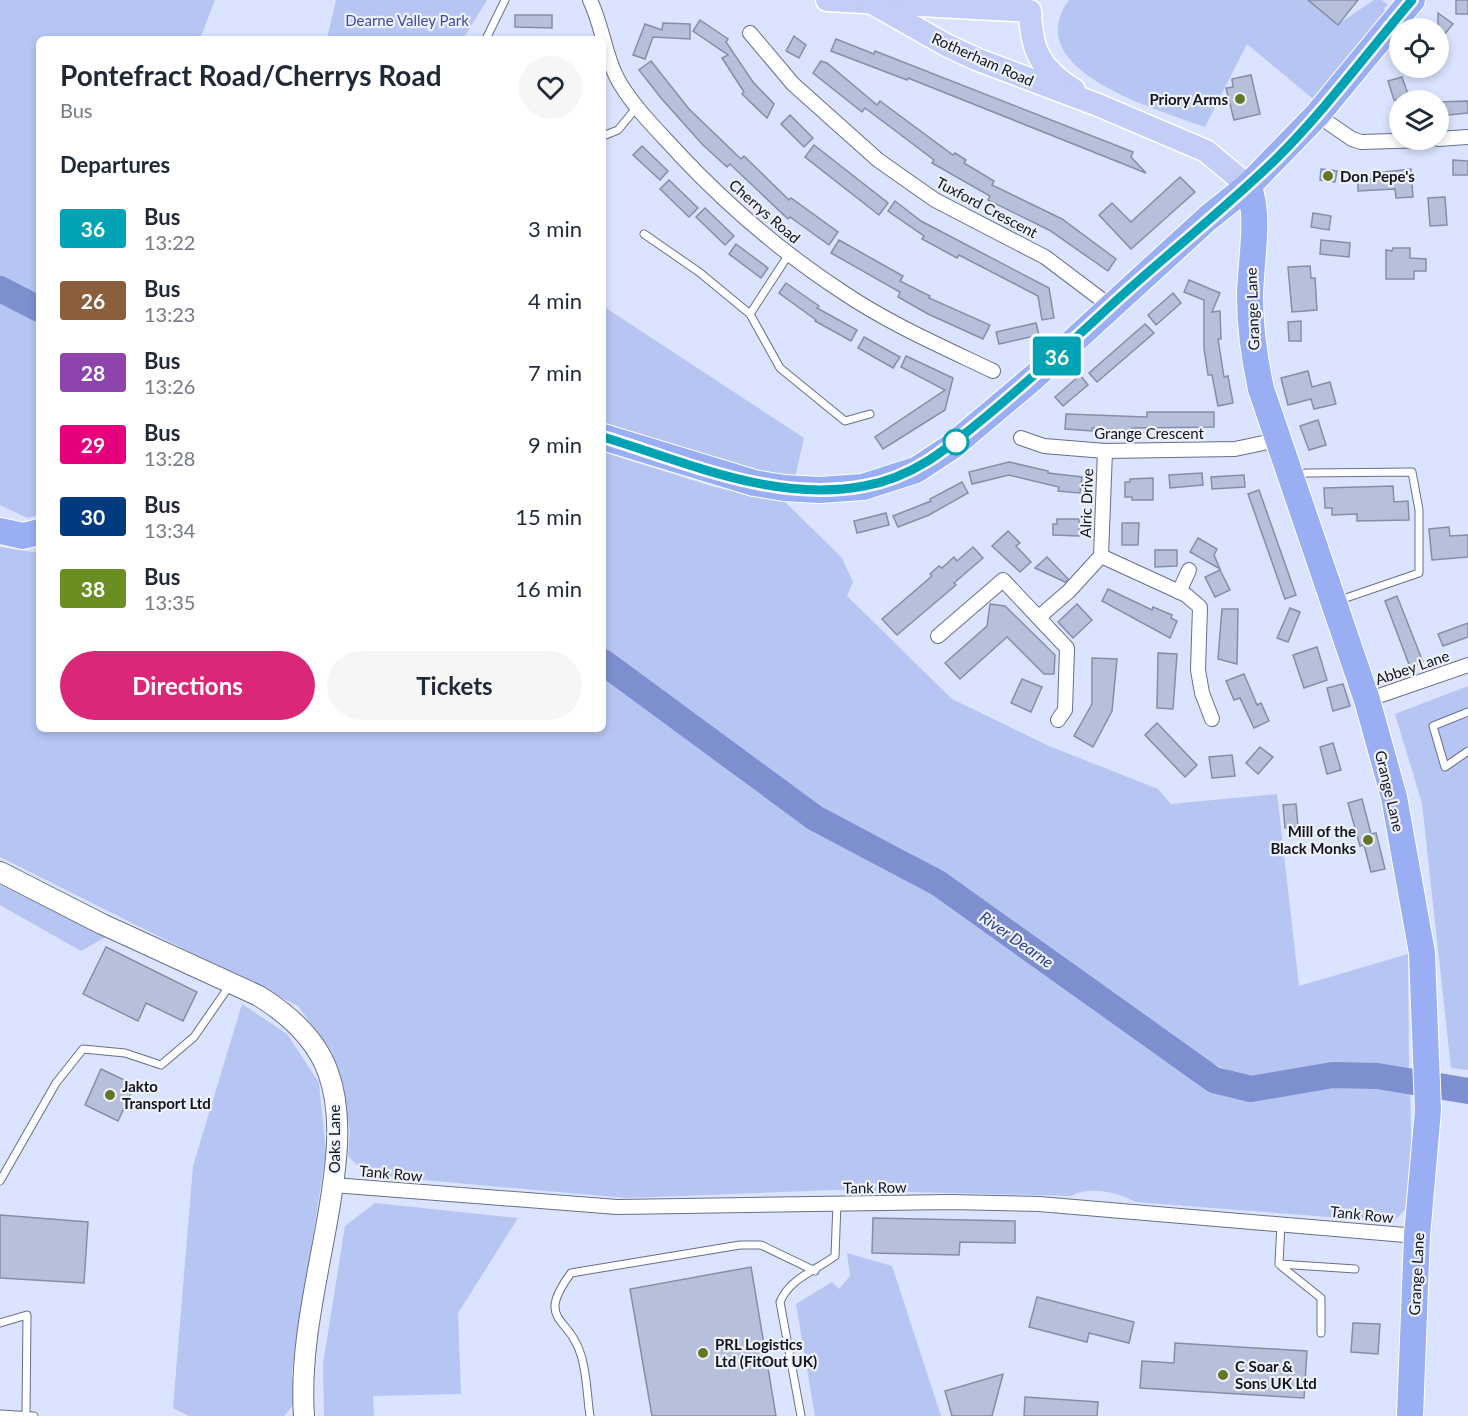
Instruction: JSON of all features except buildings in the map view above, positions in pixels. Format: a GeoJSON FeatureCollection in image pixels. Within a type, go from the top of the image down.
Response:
{"type":"FeatureCollection","features":[{"type":"Feature","properties":{"kind":"highway"},"geometry":{"type":"LineString","coordinates":[[606,437],[764,485],[803,490],[842,489],[873,484],[916,470],[951,447],[1033,378],[1110,306],[1248,186],[1317,115],[1412,0]]}},
{"type":"Feature","properties":{"kind":"highway","name":"Grange Lane"},"geometry":{"type":"LineString","coordinates":[[1248,186],[1253,196],[1254,212],[1251,343],[1261,389],[1289,477],[1367,700],[1394,797],[1422,952],[1428,1110],[1417,1236],[1410,1416]]}},
{"type":"Feature","properties":{"kind":"highway"},"geometry":{"type":"LineString","coordinates":[[0,531],[22,536],[36,533]]}},
{"type":"Feature","properties":{"kind":"main road","name":"Rotherham Road"},"geometry":{"type":"LineString","coordinates":[[827,0],[1034,6],[1034,47],[1040,59],[1068,86],[1098,105]]}},
{"type":"Feature","properties":{"kind":"main road","name":"Rotherham Road"},"geometry":{"type":"LineString","coordinates":[[872,3],[946,45],[976,59],[1098,105],[1206,151],[1248,186]]}},
{"type":"Feature","properties":{"kind":"street","name":"Cherrys Road"},"geometry":{"type":"LineString","coordinates":[[590,0],[603,36]]}},
{"type":"Feature","properties":{"kind":"street","name":"Tuxford Crescent"},"geometry":{"type":"LineString","coordinates":[[750,33],[793,84],[878,160],[935,200],[1045,257],[1110,306]]}},
{"type":"Feature","properties":{"kind":"street","name":"Cherrys Road"},"geometry":{"type":"LineString","coordinates":[[606,48],[611,66],[638,107],[694,169],[789,254],[863,305],[993,371]]}},
{"type":"Feature","properties":{"kind":"street"},"geometry":{"type":"LineString","coordinates":[[1317,115],[1352,140],[1389,141]]}},
{"type":"Feature","properties":{"kind":"street"},"geometry":{"type":"LineString","coordinates":[[1449,138],[1468,137]]}},
{"type":"Feature","properties":{"kind":"street","name":"Grange Crescent"},"geometry":{"type":"LineString","coordinates":[[1021,438],[1044,446],[1105,451],[1234,449],[1277,440]]}},
{"type":"Feature","properties":{"kind":"street","name":"Alric Drive"},"geometry":{"type":"LineString","coordinates":[[1101,556],[1105,451]]}},
{"type":"Feature","properties":{"kind":"street"},"geometry":{"type":"LineString","coordinates":[[1039,617],[1069,591],[1101,556],[1179,592],[1200,607],[1198,670],[1202,693],[1212,719]]}},
{"type":"Feature","properties":{"kind":"street"},"geometry":{"type":"LineString","coordinates":[[992,569],[1067,648],[1065,710],[1058,720]]}},
{"type":"Feature","properties":{"kind":"street"},"geometry":{"type":"LineString","coordinates":[[1179,592],[1189,570]]}},
{"type":"Feature","properties":{"kind":"street"},"geometry":{"type":"LineString","coordinates":[[938,636],[1003,580]]}},
{"type":"Feature","properties":{"kind":"street","name":"Abbey Lane"},"geometry":{"type":"LineString","coordinates":[[1367,700],[1468,665]]}},
{"type":"Feature","properties":{"kind":"street","name":"Oaks Lane"},"geometry":{"type":"LineString","coordinates":[[0,872],[102,924],[231,983],[281,1010],[307,1037],[328,1072],[337,1114],[333,1185],[308,1340],[304,1416]]}},
{"type":"Feature","properties":{"kind":"street","name":"Tank Row"},"geometry":{"type":"LineString","coordinates":[[333,1185],[617,1207],[837,1203],[1039,1204],[1417,1236]]}},
{"type":"Feature","properties":{"kind":"lane"},"geometry":{"type":"LineString","coordinates":[[487,36],[505,0]]}},
{"type":"Feature","properties":{"kind":"lane"},"geometry":{"type":"LineString","coordinates":[[606,135],[618,130],[638,107]]}},
{"type":"Feature","properties":{"kind":"lane"},"geometry":{"type":"LineString","coordinates":[[644,234],[699,272],[750,314],[780,368],[845,421],[870,414]]}},
{"type":"Feature","properties":{"kind":"lane"},"geometry":{"type":"LineString","coordinates":[[750,314],[789,254]]}},
{"type":"Feature","properties":{"kind":"lane"},"geometry":{"type":"LineString","coordinates":[[1289,477],[1307,473],[1412,472],[1419,510],[1419,573],[1334,602]]}},
{"type":"Feature","properties":{"kind":"lane"},"geometry":{"type":"LineString","coordinates":[[1468,712],[1433,726],[1444,767],[1468,751]]}},
{"type":"Feature","properties":{"kind":"lane"},"geometry":{"type":"LineString","coordinates":[[0,1181],[56,1083],[83,1049],[125,1053],[161,1065],[194,1037],[231,983]]}},
{"type":"Feature","properties":{"kind":"lane"},"geometry":{"type":"LineString","coordinates":[[801,1416],[780,1302],[786,1289],[796,1279],[815,1271],[836,1256],[837,1203]]}},
{"type":"Feature","properties":{"kind":"lane"},"geometry":{"type":"LineString","coordinates":[[1279,1264],[1281,1223]]}},
{"type":"Feature","properties":{"kind":"lane"},"geometry":{"type":"LineString","coordinates":[[590,1416],[581,1354],[556,1316],[556,1293],[571,1273],[740,1245],[760,1245],[815,1271]]}},
{"type":"Feature","properties":{"kind":"lane"},"geometry":{"type":"LineString","coordinates":[[1279,1264],[1354,1269]]}},
{"type":"Feature","properties":{"kind":"lane"},"geometry":{"type":"LineString","coordinates":[[1279,1264],[1321,1298],[1321,1333]]}},
{"type":"Feature","properties":{"kind":"lane"},"geometry":{"type":"LineString","coordinates":[[0,1323],[27,1315],[30,1415],[0,1414]]}},
{"type":"Feature","properties":{"kind":"green space"},"geometry":{"type":"Polygon","coordinates":[[[0,0],[215,0],[201,36],[36,36],[36,516],[27,518],[0,505],[0,0]]]}},
{"type":"Feature","properties":{"kind":"green space","name":"Dearne Valley Park"},"geometry":{"type":"Polygon","coordinates":[[[336,0],[487,0],[465,36],[328,36],[336,0]]]}},
{"type":"Feature","properties":{"kind":"green space"},"geometry":{"type":"Polygon","coordinates":[[[1069,0],[1308,0],[1338,24],[1374,0],[1382,0],[1388,5],[1384,8],[1386,13],[1313,99],[1247,44],[1205,127],[1128,98],[1101,84],[1077,67],[1062,47],[1058,25],[1069,0]]]}},
{"type":"Feature","properties":{"kind":"green space"},"geometry":{"type":"Polygon","coordinates":[[[606,308],[804,438],[794,482],[606,427],[606,308]]]}},
{"type":"Feature","properties":{"kind":"green space"},"geometry":{"type":"Polygon","coordinates":[[[606,453],[714,487],[785,502],[842,558],[853,582],[847,596],[952,699],[1049,746],[1158,789],[1171,804],[1277,794],[1299,986],[1408,954],[1409,1072],[1339,1065],[1254,1081],[1204,1060],[910,853],[871,833],[876,857],[933,888],[1213,1085],[1253,1097],[1336,1083],[1382,1081],[1410,1090],[1412,1179],[1409,1206],[1393,1222],[1135,1202],[1120,1195],[1094,1191],[1071,1196],[836,1190],[626,1198],[367,1175],[348,1156],[350,1130],[332,1052],[298,1006],[0,857],[0,547],[36,553],[36,732],[606,732],[606,453]]]}},
{"type":"Feature","properties":{"kind":"green space"},"geometry":{"type":"Polygon","coordinates":[[[1468,686],[1468,1070],[1451,1068],[1422,803],[1395,714],[1468,686]]]}},
{"type":"Feature","properties":{"kind":"green space"},"geometry":{"type":"Polygon","coordinates":[[[0,885],[106,937],[81,951],[0,905],[0,885]]]}},
{"type":"Feature","properties":{"kind":"green space"},"geometry":{"type":"Polygon","coordinates":[[[242,1004],[287,1034],[319,1083],[326,1152],[292,1372],[294,1404],[284,1416],[189,1416],[173,1408],[193,1166],[242,1004]]]}},
{"type":"Feature","properties":{"kind":"green space"},"geometry":{"type":"Polygon","coordinates":[[[375,1203],[518,1218],[458,1313],[461,1394],[373,1396],[374,1416],[324,1416],[323,1364],[345,1226],[375,1203]]]}},
{"type":"Feature","properties":{"kind":"green space"},"geometry":{"type":"Polygon","coordinates":[[[847,1253],[892,1266],[941,1416],[815,1416],[796,1304],[832,1282],[839,1289],[850,1276],[847,1253]]]}},
{"type":"Feature","properties":{"kind":"waterway","name":"River Dearne"},"geometry":{"type":"LineString","coordinates":[[0,289],[36,307]]}},
{"type":"Feature","properties":{"kind":"waterway","name":"River Dearne"},"geometry":{"type":"LineString","coordinates":[[606,664],[815,818],[938,883],[1214,1080],[1251,1089],[1333,1075],[1377,1076],[1468,1091]]}},
{"type":"Feature","properties":{"kind":"bus line","name":"36"},"geometry":{"type":"LineString","coordinates":[[606,438],[754,483],[803,490],[863,487],[916,470],[951,447],[1033,378],[1208,218],[1248,186],[1317,115],[1412,0]]}},
{"type":"Feature","properties":{"kind":"place","name":"Priory Arms"},"geometry":{"type":"Point","coordinates":[1240,99]}},
{"type":"Feature","properties":{"kind":"place","name":"Don Pepe's"},"geometry":{"type":"Point","coordinates":[1328,176]}},
{"type":"Feature","properties":{"kind":"place","name":"Mill of the Black Monks"},"geometry":{"type":"Point","coordinates":[1368,840]}},
{"type":"Feature","properties":{"kind":"place","name":"Jakto Transport Ltd"},"geometry":{"type":"Point","coordinates":[110,1095]}},
{"type":"Feature","properties":{"kind":"place","name":"PRL Logistics Ltd (FitOut UK)"},"geometry":{"type":"Point","coordinates":[703,1353]}},
{"type":"Feature","properties":{"kind":"place","name":"C Soar & Sons UK Ltd"},"geometry":{"type":"Point","coordinates":[1223,1375]}}]}
